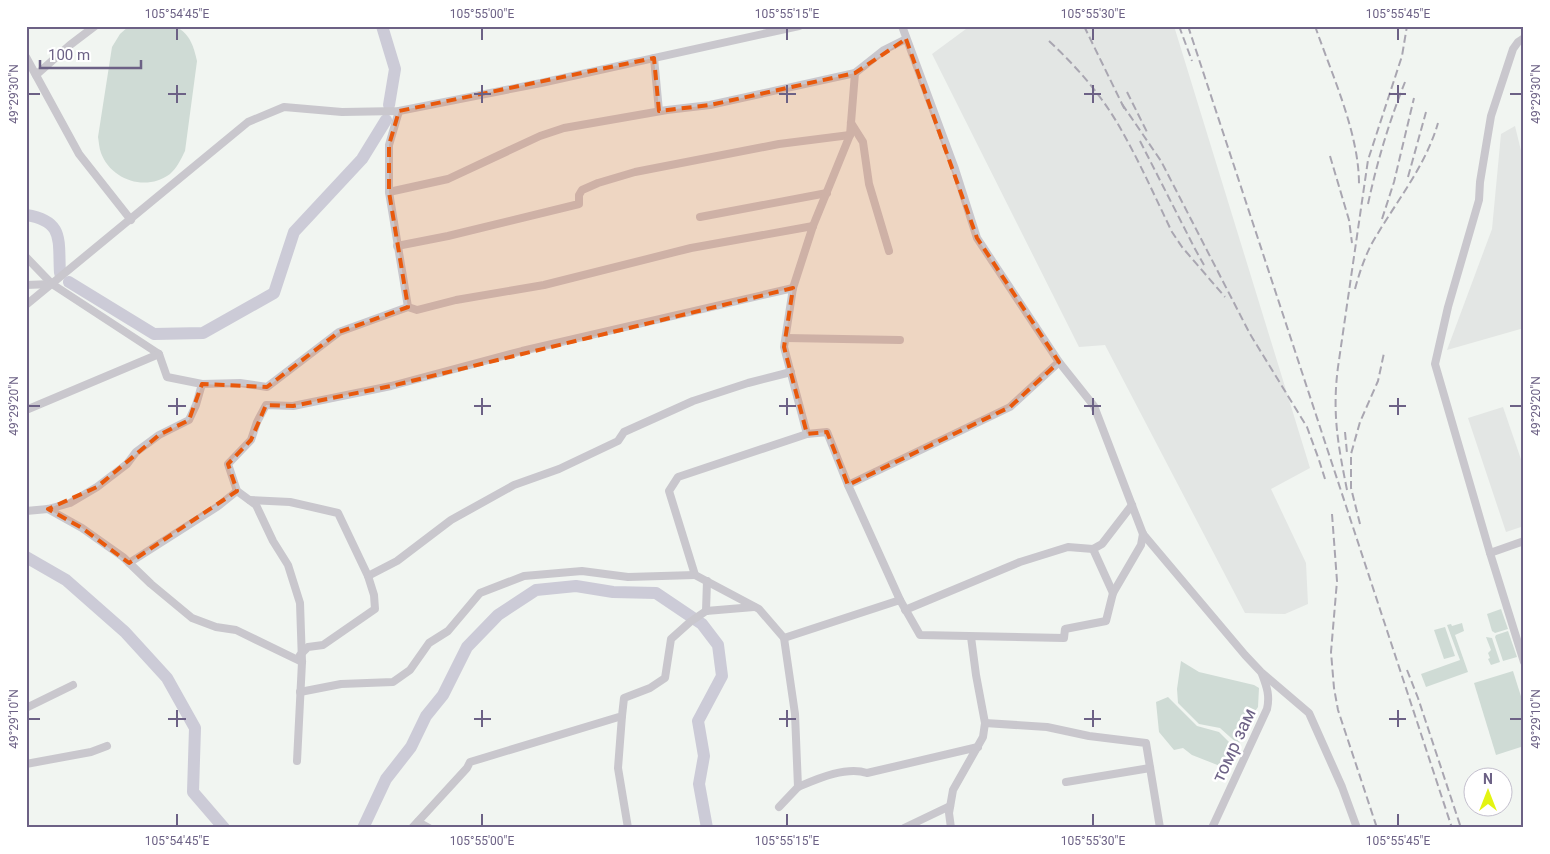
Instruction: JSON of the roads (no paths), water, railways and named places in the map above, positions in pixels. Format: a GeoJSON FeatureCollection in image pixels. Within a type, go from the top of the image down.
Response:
{"type":"FeatureCollection","features":[{"type":"Feature","properties":{"kind":"street"},"geometry":{"type":"LineString","coordinates":[[36,75],[95,26]]}},
{"type":"Feature","properties":{"kind":"street"},"geometry":{"type":"LineString","coordinates":[[26,304],[131,220],[248,122],[284,107],[342,112],[399,111],[541,84],[799,26]]}},
{"type":"Feature","properties":{"kind":"street"},"geometry":{"type":"LineString","coordinates":[[902,26],[955,169],[977,238],[1059,362],[1094,406],[1143,534],[1245,655],[1261,672],[1309,713],[1342,787],[1357,828]]}},
{"type":"Feature","properties":{"kind":"street"},"geometry":{"type":"LineString","coordinates":[[1524,38],[1514,48],[1491,116],[1480,182],[1479,200],[1448,307],[1435,364],[1524,662]]}},
{"type":"Feature","properties":{"kind":"street"},"geometry":{"type":"LineString","coordinates":[[388,192],[448,179],[540,136],[564,128],[659,111],[710,105],[855,73],[884,50],[906,39]]}},
{"type":"Feature","properties":{"kind":"street"},"geometry":{"type":"LineString","coordinates":[[26,57],[79,154],[131,220]]}},
{"type":"Feature","properties":{"kind":"street"},"geometry":{"type":"LineString","coordinates":[[654,58],[659,111]]}},
{"type":"Feature","properties":{"kind":"street"},"geometry":{"type":"LineString","coordinates":[[807,434],[784,347],[793,288],[813,226],[850,135],[855,73]]}},
{"type":"Feature","properties":{"kind":"street"},"geometry":{"type":"LineString","coordinates":[[399,111],[389,145],[388,192],[408,307]]}},
{"type":"Feature","properties":{"kind":"street"},"geometry":{"type":"LineString","coordinates":[[850,123],[863,142],[869,184],[889,251]]}},
{"type":"Feature","properties":{"kind":"street"},"geometry":{"type":"LineString","coordinates":[[397,246],[448,236],[579,204],[579,195],[582,190],[635,172],[779,144],[850,135]]}},
{"type":"Feature","properties":{"kind":"street"},"geometry":{"type":"LineString","coordinates":[[700,217],[827,192]]}},
{"type":"Feature","properties":{"kind":"street"},"geometry":{"type":"LineString","coordinates":[[26,257],[52,284],[159,354],[167,378],[202,384],[240,383],[268,387],[339,332],[408,307],[417,310],[456,300],[544,285],[691,248],[813,226]]}},
{"type":"Feature","properties":{"kind":"street"},"geometry":{"type":"LineString","coordinates":[[26,285],[52,284]]}},
{"type":"Feature","properties":{"kind":"street"},"geometry":{"type":"LineString","coordinates":[[296,761],[301,658],[300,603],[288,565],[273,541],[256,505],[237,491],[228,464],[251,440],[257,422],[266,405],[293,406],[391,386],[522,351],[793,288]]}},
{"type":"Feature","properties":{"kind":"street"},"geometry":{"type":"LineString","coordinates":[[786,338],[900,340]]}},
{"type":"Feature","properties":{"kind":"street"},"geometry":{"type":"LineString","coordinates":[[26,410],[159,354]]}},
{"type":"Feature","properties":{"kind":"street"},"geometry":{"type":"LineString","coordinates":[[848,485],[1010,408],[1059,362]]}},
{"type":"Feature","properties":{"kind":"street"},"geometry":{"type":"LineString","coordinates":[[368,576],[397,562],[450,520],[514,485],[559,469],[618,441],[624,432],[693,401],[748,383],[791,372]]}},
{"type":"Feature","properties":{"kind":"street"},"geometry":{"type":"LineString","coordinates":[[26,510],[48,509],[70,503],[97,487],[126,464],[136,452],[159,435],[188,420],[196,405],[202,384]]}},
{"type":"Feature","properties":{"kind":"street"},"geometry":{"type":"LineString","coordinates":[[695,575],[669,491],[678,477],[807,434],[827,432],[848,485],[900,600],[920,635],[1064,638],[1065,629],[1106,621],[1113,594],[1141,546],[1143,534]]}},
{"type":"Feature","properties":{"kind":"street"},"geometry":{"type":"LineString","coordinates":[[129,564],[217,507],[237,491]]}},
{"type":"Feature","properties":{"kind":"street"},"geometry":{"type":"LineString","coordinates":[[250,500],[290,502],[338,513],[368,576],[374,595],[375,609],[323,645],[308,648],[301,658]]}},
{"type":"Feature","properties":{"kind":"street"},"geometry":{"type":"LineString","coordinates":[[905,610],[1020,562],[1068,547],[1093,549],[1102,544],[1132,505]]}},
{"type":"Feature","properties":{"kind":"street"},"geometry":{"type":"LineString","coordinates":[[48,509],[82,528],[123,557],[192,618],[236,630],[301,658]]}},
{"type":"Feature","properties":{"kind":"street"},"geometry":{"type":"LineString","coordinates":[[1490,553],[1524,541]]}},
{"type":"Feature","properties":{"kind":"street"},"geometry":{"type":"LineString","coordinates":[[1093,549],[1113,594]]}},
{"type":"Feature","properties":{"kind":"street"},"geometry":{"type":"LineString","coordinates":[[300,692],[340,684],[393,682],[410,670],[429,643],[448,631],[480,593],[524,576],[582,571],[628,577],[695,575],[754,606],[784,638],[795,714],[798,787]]}},
{"type":"Feature","properties":{"kind":"street"},"geometry":{"type":"LineString","coordinates":[[706,611],[707,581]]}},
{"type":"Feature","properties":{"kind":"street"},"geometry":{"type":"LineString","coordinates":[[784,638],[900,600]]}},
{"type":"Feature","properties":{"kind":"street"},"geometry":{"type":"LineString","coordinates":[[628,828],[618,768],[624,698],[650,688],[665,678],[671,639],[690,622],[706,611],[754,606]]}},
{"type":"Feature","properties":{"kind":"street"},"geometry":{"type":"LineString","coordinates":[[951,828],[950,806],[953,790],[983,737],[985,722],[971,637]]}},
{"type":"Feature","properties":{"kind":"street","name":"томр зам"},"geometry":{"type":"LineString","coordinates":[[1212,828],[1267,709],[1270,699],[1268,688],[1261,672]]}},
{"type":"Feature","properties":{"kind":"street"},"geometry":{"type":"LineString","coordinates":[[26,708],[73,685]]}},
{"type":"Feature","properties":{"kind":"street"},"geometry":{"type":"LineString","coordinates":[[415,825],[467,768],[470,762],[622,716]]}},
{"type":"Feature","properties":{"kind":"street"},"geometry":{"type":"LineString","coordinates":[[985,722],[1048,727],[1089,736],[1146,743],[1160,828]]}},
{"type":"Feature","properties":{"kind":"street"},"geometry":{"type":"LineString","coordinates":[[26,764],[91,752],[107,746]]}},
{"type":"Feature","properties":{"kind":"street"},"geometry":{"type":"LineString","coordinates":[[779,807],[798,787],[830,774],[862,771],[867,773],[978,747]]}},
{"type":"Feature","properties":{"kind":"street"},"geometry":{"type":"LineString","coordinates":[[1066,782],[1150,768]]}},
{"type":"Feature","properties":{"kind":"street"},"geometry":{"type":"LineString","coordinates":[[904,828],[950,806]]}},
{"type":"Feature","properties":{"kind":"street"},"geometry":{"type":"LineString","coordinates":[[415,825],[429,828]]}},
{"type":"Feature","properties":{"kind":"waterway"},"geometry":{"type":"LineString","coordinates":[[382,26],[395,69],[389,105]]}},
{"type":"Feature","properties":{"kind":"waterway"},"geometry":{"type":"LineString","coordinates":[[69,282],[154,334],[203,333],[274,293],[294,232],[362,159],[386,120]]}},
{"type":"Feature","properties":{"kind":"waterway"},"geometry":{"type":"LineString","coordinates":[[26,215],[47,222],[57,234],[60,273]]}},
{"type":"Feature","properties":{"kind":"waterway"},"geometry":{"type":"LineString","coordinates":[[26,557],[66,580],[125,632],[167,678],[195,728],[193,792],[224,828]]}},
{"type":"Feature","properties":{"kind":"waterway"},"geometry":{"type":"LineString","coordinates":[[363,828],[386,779],[411,747],[426,716],[443,695],[467,647],[498,615],[536,590],[576,586],[613,592],[656,593],[702,624],[718,645],[722,676],[698,721],[704,756],[699,784],[707,828]]}},
{"type":"Feature","properties":{"kind":"railway"},"geometry":{"type":"LineString","coordinates":[[1084,26],[1125,110]]}},
{"type":"Feature","properties":{"kind":"railway"},"geometry":{"type":"LineString","coordinates":[[1179,26],[1192,61]]}},
{"type":"Feature","properties":{"kind":"railway"},"geometry":{"type":"LineString","coordinates":[[1188,26],[1452,828]]}},
{"type":"Feature","properties":{"kind":"railway"},"geometry":{"type":"LineString","coordinates":[[1315,26],[1350,125],[1355,145],[1359,184]]}},
{"type":"Feature","properties":{"kind":"railway"},"geometry":{"type":"LineString","coordinates":[[1347,490],[1337,429],[1336,384],[1338,367],[1368,160],[1402,56],[1407,26]]}},
{"type":"Feature","properties":{"kind":"railway"},"geometry":{"type":"LineString","coordinates":[[1049,41],[1080,73],[1108,108],[1136,157],[1172,232],[1182,247],[1225,297]]}},
{"type":"Feature","properties":{"kind":"railway"},"geometry":{"type":"LineString","coordinates":[[1368,204],[1384,142],[1405,82]]}},
{"type":"Feature","properties":{"kind":"railway"},"geometry":{"type":"LineString","coordinates":[[1127,92],[1147,132]]}},
{"type":"Feature","properties":{"kind":"railway"},"geometry":{"type":"LineString","coordinates":[[1382,219],[1394,182],[1414,98]]}},
{"type":"Feature","properties":{"kind":"railway"},"geometry":{"type":"LineString","coordinates":[[1122,104],[1161,161],[1250,334],[1307,427],[1325,479]]}},
{"type":"Feature","properties":{"kind":"railway"},"geometry":{"type":"LineString","coordinates":[[1408,177],[1426,112]]}},
{"type":"Feature","properties":{"kind":"railway"},"geometry":{"type":"LineString","coordinates":[[1355,289],[1371,245],[1417,171],[1438,123]]}},
{"type":"Feature","properties":{"kind":"railway"},"geometry":{"type":"LineString","coordinates":[[1140,141],[1204,265]]}},
{"type":"Feature","properties":{"kind":"railway"},"geometry":{"type":"LineString","coordinates":[[1330,156],[1349,220],[1352,243]]}},
{"type":"Feature","properties":{"kind":"railway"},"geometry":{"type":"LineString","coordinates":[[1360,524],[1351,488],[1351,454],[1360,422],[1378,381],[1384,353]]}},
{"type":"Feature","properties":{"kind":"railway"},"geometry":{"type":"LineString","coordinates":[[1345,432],[1347,453]]}},
{"type":"Feature","properties":{"kind":"railway"},"geometry":{"type":"LineString","coordinates":[[1332,514],[1337,581],[1331,652],[1334,688],[1338,710],[1377,828]]}},
{"type":"Feature","properties":{"kind":"railway"},"geometry":{"type":"LineString","coordinates":[[1407,670],[1461,828]]}}]}
